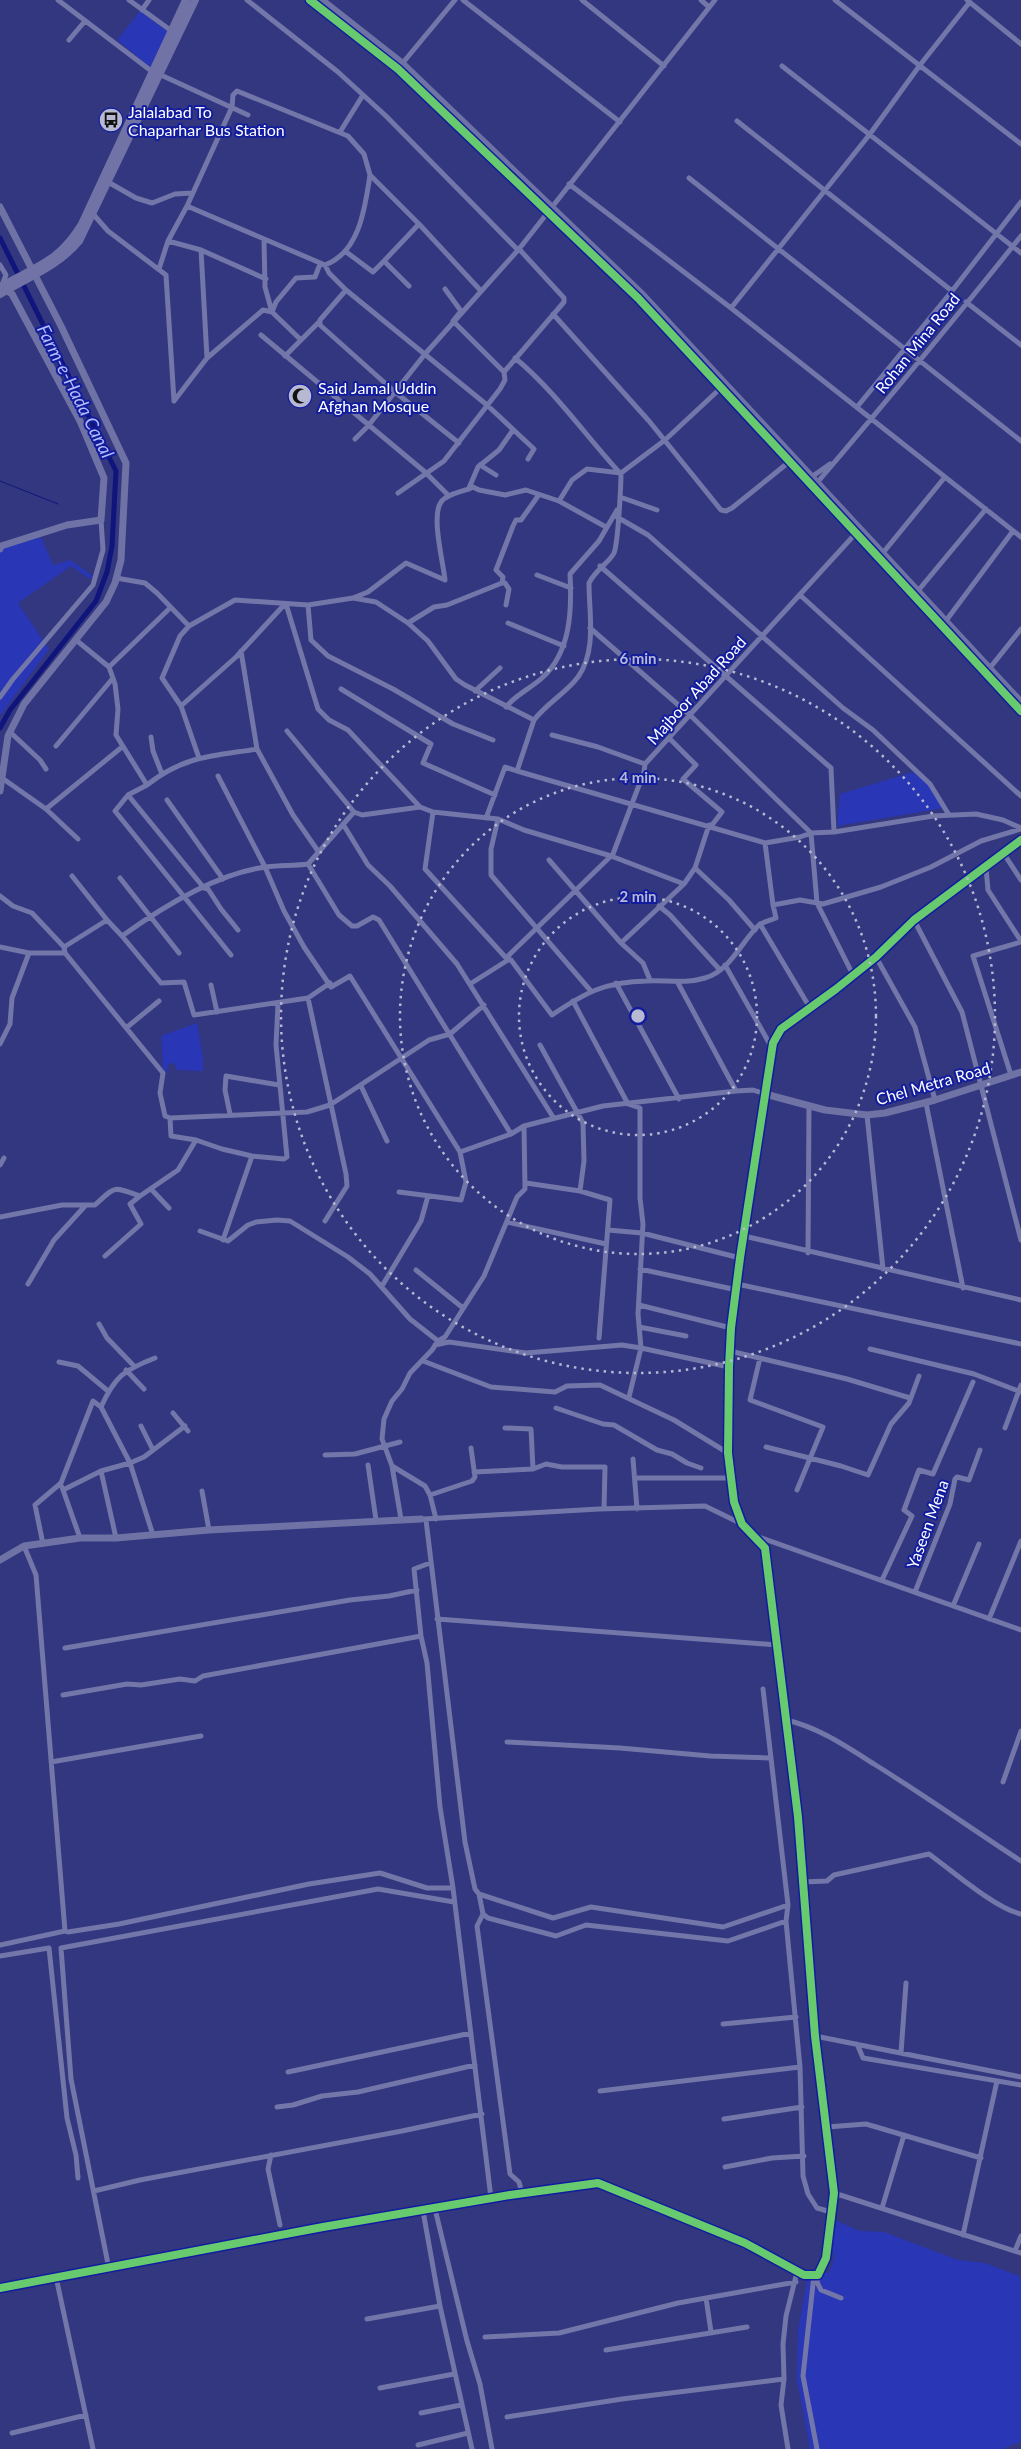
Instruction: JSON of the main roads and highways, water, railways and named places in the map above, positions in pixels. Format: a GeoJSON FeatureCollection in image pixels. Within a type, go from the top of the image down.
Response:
{"type":"FeatureCollection","features":[{"type":"Feature","properties":{"kind":"main road"},"geometry":{"type":"LineString","coordinates":[[31,274],[72,241],[82,224],[175,32],[186,0]]}},
{"type":"Feature","properties":{"kind":"main road"},"geometry":{"type":"LineString","coordinates":[[175,32],[195,0]]}},
{"type":"Feature","properties":{"kind":"main road"},"geometry":{"type":"LineString","coordinates":[[4,288],[31,274],[48,268],[70,252],[79,241],[108,182],[156,72]]}},
{"type":"Feature","properties":{"kind":"waterway","name":"Farm-e-Hada Canal"},"geometry":{"type":"LineString","coordinates":[[0,238],[116,471],[112,546],[107,572],[96,601],[10,710],[0,728]]}},
{"type":"Feature","properties":{"kind":"waterway"},"geometry":{"type":"LineString","coordinates":[[0,481],[58,504]]}},
{"type":"Feature","properties":{"kind":"place","name":"Jalalabad To Chaparhar Bus Station"},"geometry":{"type":"Point","coordinates":[111,120]}},
{"type":"Feature","properties":{"kind":"place","name":"Said Jamal Uddin Afghan Mosque"},"geometry":{"type":"Point","coordinates":[300,396]}}]}
